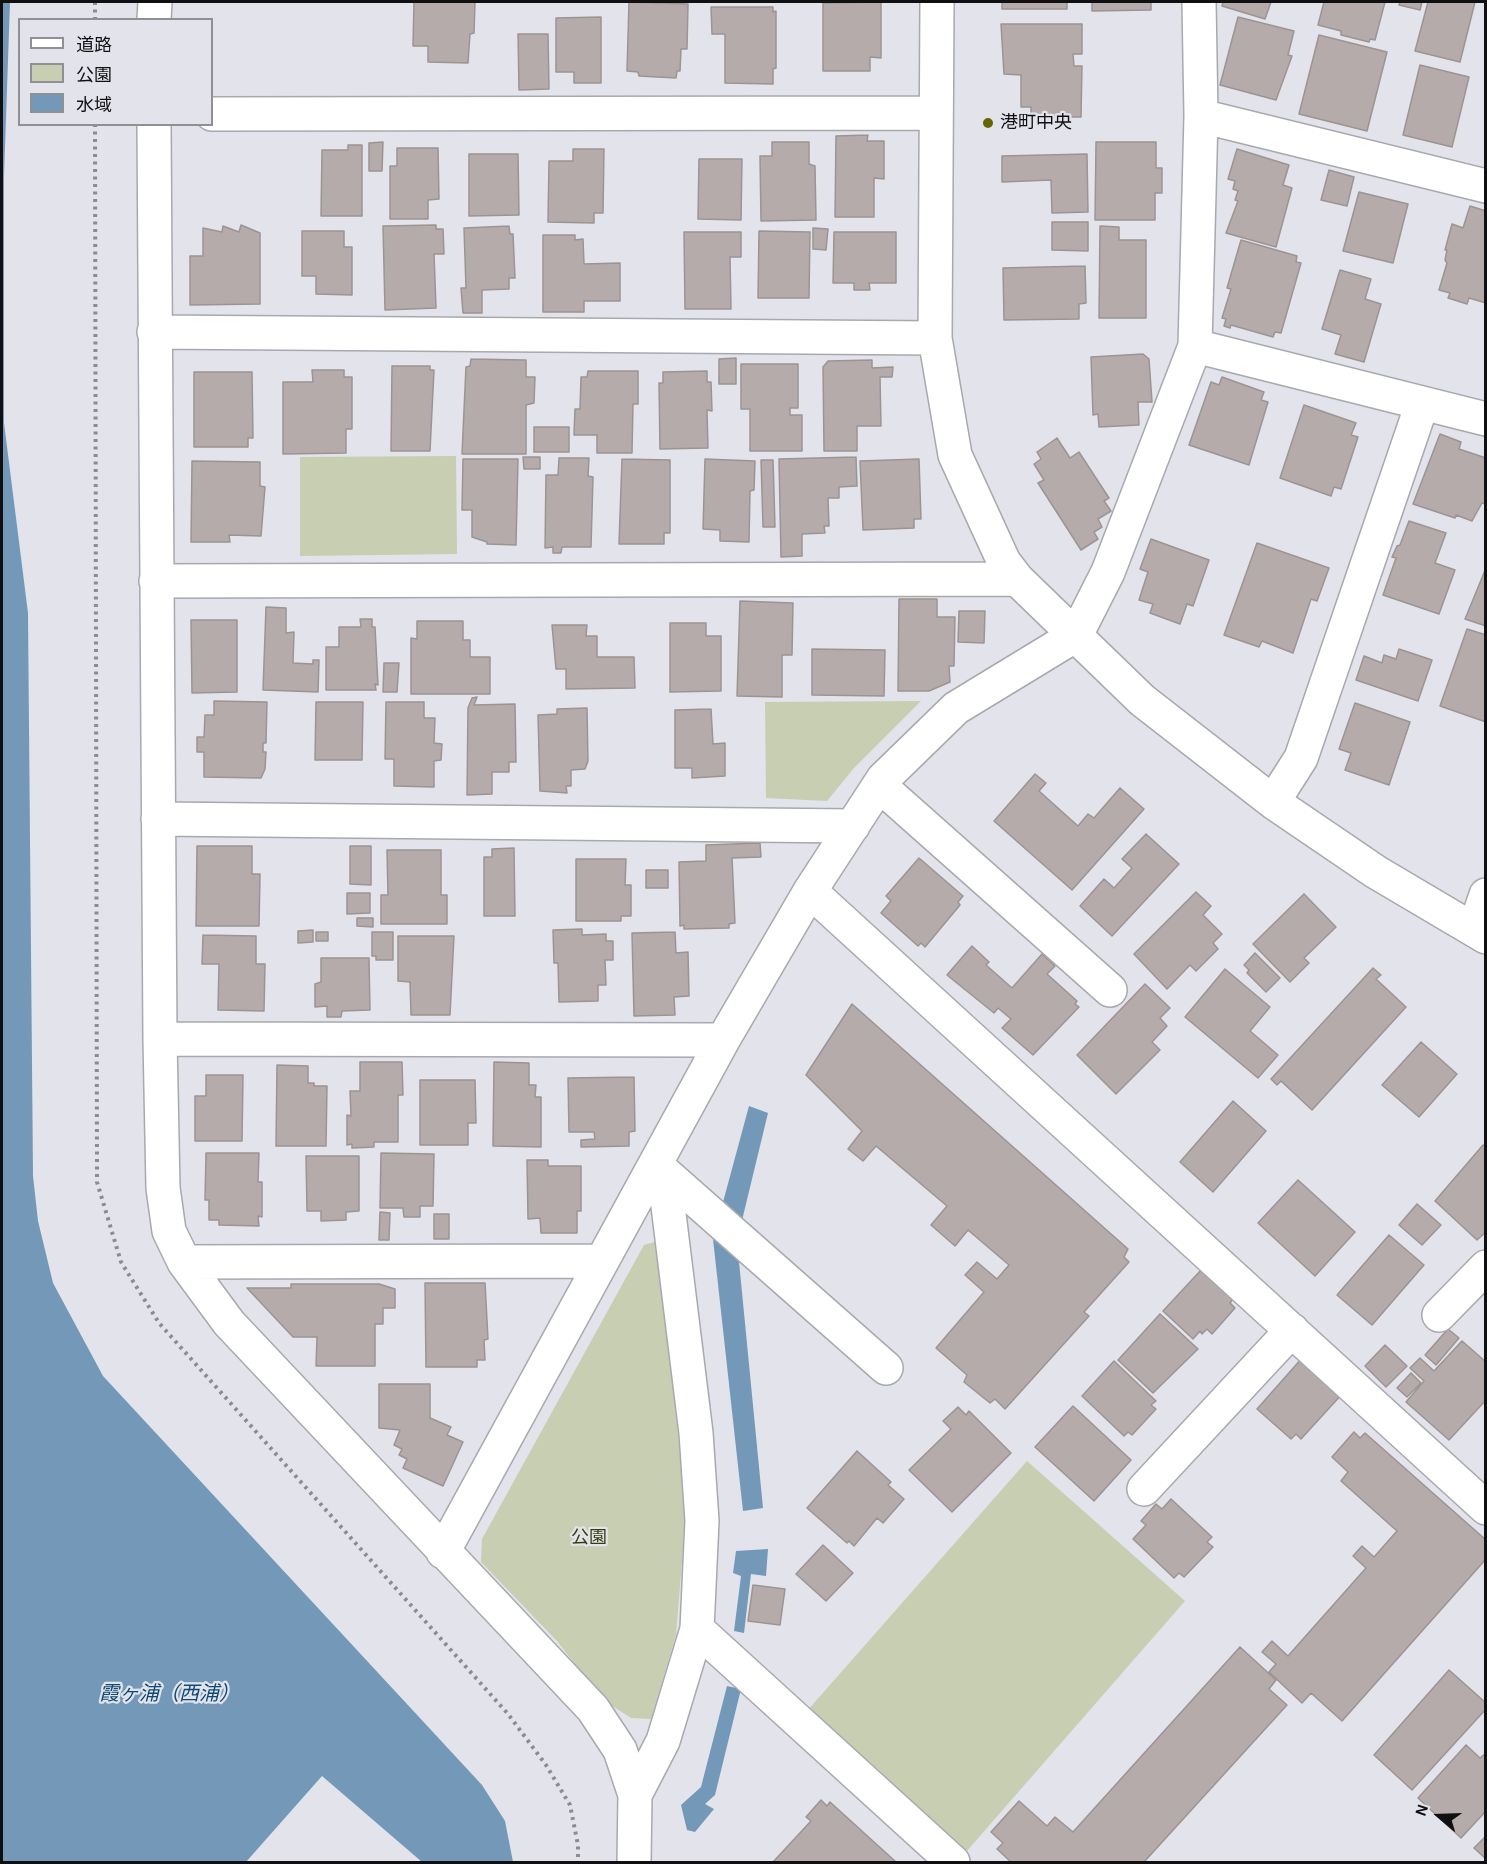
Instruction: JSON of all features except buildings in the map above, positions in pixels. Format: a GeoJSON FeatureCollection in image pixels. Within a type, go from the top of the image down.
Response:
{"type":"FeatureCollection","features":[{"type":"Feature","properties":{"kind":"street"},"geometry":{"type":"LineString","coordinates":[[154,2],[154,18]]}},
{"type":"Feature","properties":{"kind":"street"},"geometry":{"type":"LineString","coordinates":[[937,2],[935,338],[955,455],[1004,562],[1017,579],[1142,700],[1273,802],[1376,872],[1480,934],[1485,895]]}},
{"type":"Feature","properties":{"kind":"street"},"geometry":{"type":"LineString","coordinates":[[443,1552],[600,1260],[656,1165],[723,1040],[810,891],[879,785],[956,708],[1076,635],[1108,572],[1195,346],[1201,116],[1199,2]]}},
{"type":"Feature","properties":{"kind":"street"},"geometry":{"type":"LineString","coordinates":[[213,114],[936,113]]}},
{"type":"Feature","properties":{"kind":"street"},"geometry":{"type":"LineString","coordinates":[[1201,116],[1485,186]]}},
{"type":"Feature","properties":{"kind":"street"},"geometry":{"type":"LineString","coordinates":[[154,126],[160,1039],[163,1188],[169,1231],[184,1262],[229,1323],[593,1709],[620,1750],[635,1795],[634,1863]]}},
{"type":"Feature","properties":{"kind":"street"},"geometry":{"type":"LineString","coordinates":[[154,332],[935,338]]}},
{"type":"Feature","properties":{"kind":"street"},"geometry":{"type":"LineString","coordinates":[[1195,346],[1485,420]]}},
{"type":"Feature","properties":{"kind":"street"},"geometry":{"type":"LineString","coordinates":[[1273,802],[1301,758],[1422,404]]}},
{"type":"Feature","properties":{"kind":"street"},"geometry":{"type":"LineString","coordinates":[[156,581],[1017,579]]}},
{"type":"Feature","properties":{"kind":"street"},"geometry":{"type":"LineString","coordinates":[[879,785],[1110,990]]}},
{"type":"Feature","properties":{"kind":"street"},"geometry":{"type":"LineString","coordinates":[[158,819],[853,826]]}},
{"type":"Feature","properties":{"kind":"street"},"geometry":{"type":"LineString","coordinates":[[810,891],[1485,1508]]}},
{"type":"Feature","properties":{"kind":"street"},"geometry":{"type":"LineString","coordinates":[[160,1039],[723,1040]]}},
{"type":"Feature","properties":{"kind":"street"},"geometry":{"type":"LineString","coordinates":[[656,1165],[886,1368]]}},
{"type":"Feature","properties":{"kind":"street"},"geometry":{"type":"LineString","coordinates":[[635,1795],[663,1741],[697,1629],[702,1521],[696,1433],[667,1198],[656,1165]]}},
{"type":"Feature","properties":{"kind":"street"},"geometry":{"type":"LineString","coordinates":[[184,1262],[600,1260]]}},
{"type":"Feature","properties":{"kind":"street"},"geometry":{"type":"LineString","coordinates":[[1439,1316],[1485,1267]]}},
{"type":"Feature","properties":{"kind":"street"},"geometry":{"type":"LineString","coordinates":[[1144,1489],[1292,1330]]}},
{"type":"Feature","properties":{"kind":"street"},"geometry":{"type":"LineString","coordinates":[[697,1629],[953,1863]]}},
{"type":"Feature","properties":{"kind":"path"},"geometry":{"type":"LineString","coordinates":[[94,2],[94,18]]}},
{"type":"Feature","properties":{"kind":"green space"},"geometry":{"type":"Polygon","coordinates":[[[456,456],[457,554],[300,556],[300,457],[456,456]]]}},
{"type":"Feature","properties":{"kind":"green space"},"geometry":{"type":"Polygon","coordinates":[[[921,701],[854,768],[827,801],[766,798],[765,702],[921,701]]]}},
{"type":"Feature","properties":{"kind":"green space","name":"公園"},"geometry":{"type":"Polygon","coordinates":[[[658,1241],[686,1513],[676,1635],[651,1719],[631,1718],[603,1700],[557,1641],[481,1562],[482,1539],[644,1245],[658,1241]]]}},
{"type":"Feature","properties":{"kind":"green space"},"geometry":{"type":"Polygon","coordinates":[[[1027,1461],[1185,1601],[966,1852],[807,1711],[1027,1461]]]}},
{"type":"Feature","properties":{"kind":"water","name":"霞ヶ浦（西浦）"},"geometry":{"type":"Polygon","coordinates":[[[2,2],[10,2],[4,176],[4,423],[28,613],[33,1176],[38,1221],[53,1283],[103,1376],[482,1785],[505,1821],[513,1862],[422,1862],[322,1776],[246,1862],[2,1862],[2,2]]]}},
{"type":"Feature","properties":{"kind":"water"},"geometry":{"type":"Polygon","coordinates":[[[749,1106],[768,1113],[737,1241],[763,1508],[743,1511],[713,1239],[749,1106]]]}},
{"type":"Feature","properties":{"kind":"water"},"geometry":{"type":"Polygon","coordinates":[[[768,1549],[766,1576],[751,1574],[744,1633],[734,1631],[741,1576],[733,1573],[736,1551],[768,1549]]]}},
{"type":"Feature","properties":{"kind":"water"},"geometry":{"type":"Polygon","coordinates":[[[727,1686],[741,1689],[715,1795],[705,1804],[714,1809],[695,1832],[687,1830],[681,1805],[701,1787],[727,1686]]]}},
{"type":"Feature","properties":{"kind":"place","name":"港町中央"},"geometry":{"type":"Point","coordinates":[988,123]}}]}
